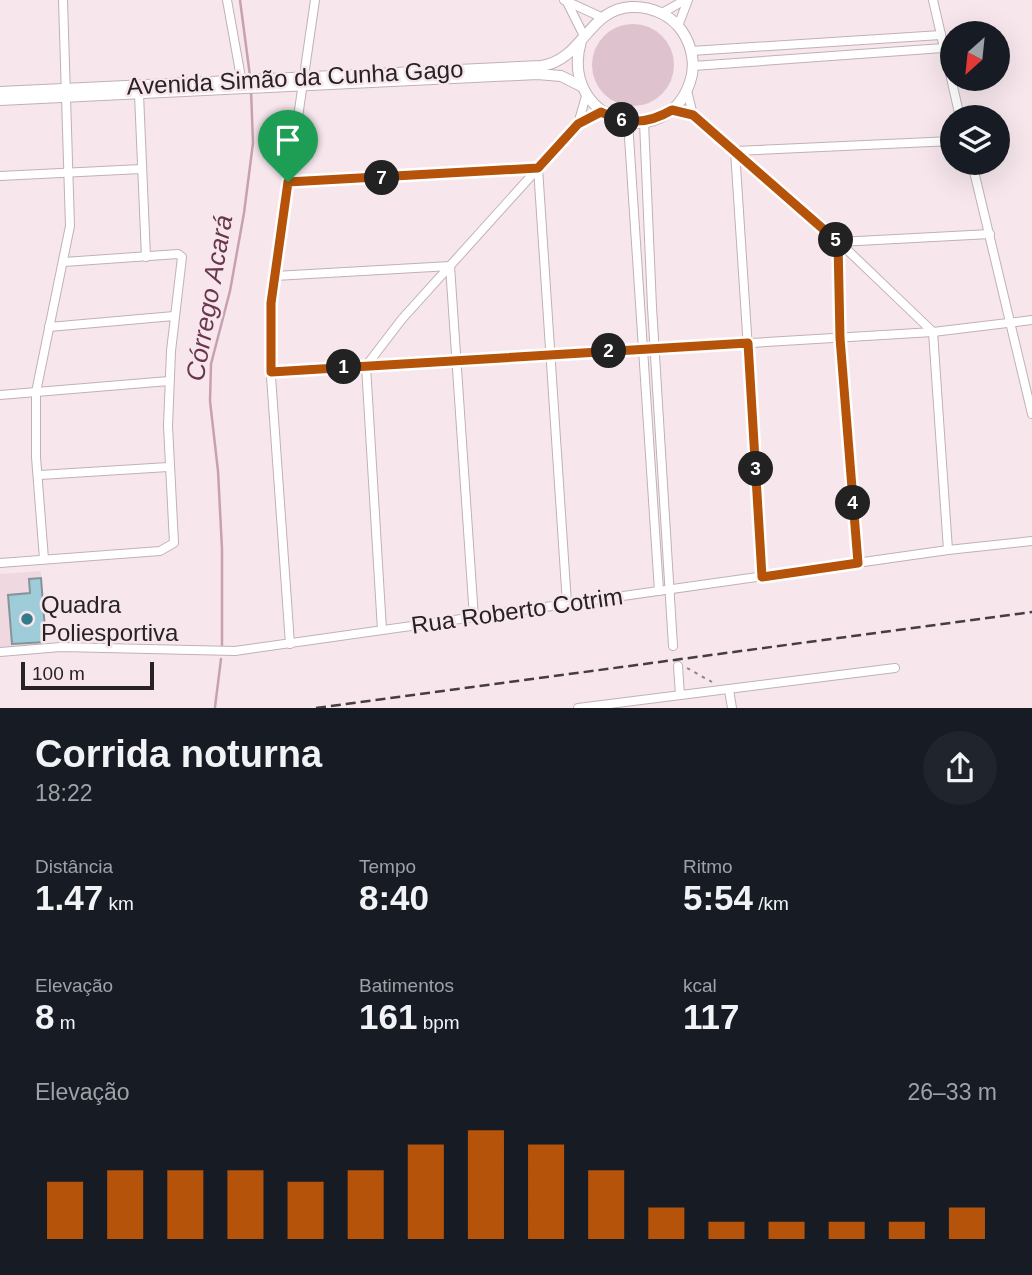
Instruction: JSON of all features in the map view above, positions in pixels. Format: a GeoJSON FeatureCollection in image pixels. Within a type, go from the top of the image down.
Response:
{"type":"FeatureCollection","features":[{"type":"Feature","properties":{"kind":"street"},"geometry":{"type":"LineString","coordinates":[[44,559],[36,392],[64,262],[69,226],[68,93],[63,0]]}},
{"type":"Feature","properties":{"kind":"street"},"geometry":{"type":"LineString","coordinates":[[227,0],[243,84]]}},
{"type":"Feature","properties":{"kind":"street"},"geometry":{"type":"LineString","coordinates":[[290,644],[271,372],[271,303],[315,0]]}},
{"type":"Feature","properties":{"kind":"street"},"geometry":{"type":"LineString","coordinates":[[662,13],[686,0]]}},
{"type":"Feature","properties":{"kind":"street"},"geometry":{"type":"LineString","coordinates":[[678,26],[686,0]]}},
{"type":"Feature","properties":{"kind":"street"},"geometry":{"type":"LineString","coordinates":[[933,0],[940,31]]}},
{"type":"Feature","properties":{"kind":"street"},"geometry":{"type":"LineString","coordinates":[[566,2],[601,17]]}},
{"type":"Feature","properties":{"kind":"street"},"geometry":{"type":"LineString","coordinates":[[566,2],[582,39]]}},
{"type":"Feature","properties":{"kind":"street"},"geometry":{"type":"LineString","coordinates":[[638,3],[662,13],[678,26],[691,51],[693,66],[687,91],[672,110],[644,122],[628,122],[601,112],[584,91],[577,69],[582,39],[601,17],[617,5],[638,3]]}},
{"type":"Feature","properties":{"kind":"street"},"geometry":{"type":"LineString","coordinates":[[691,51],[940,35]]}},
{"type":"Feature","properties":{"kind":"street","name":"Avenida Simão da Cunha Gago"},"geometry":{"type":"LineString","coordinates":[[542,70],[560,60],[582,39]]}},
{"type":"Feature","properties":{"kind":"street"},"geometry":{"type":"LineString","coordinates":[[738,47],[740,63]]}},
{"type":"Feature","properties":{"kind":"street"},"geometry":{"type":"LineString","coordinates":[[693,66],[940,48]]}},
{"type":"Feature","properties":{"kind":"street","name":"Avenida Simão da Cunha Gago"},"geometry":{"type":"LineString","coordinates":[[0,100],[68,93],[542,70],[567,78],[584,91]]}},
{"type":"Feature","properties":{"kind":"street","name":"Avenida Simão da Cunha Gago"},"geometry":{"type":"LineString","coordinates":[[0,92],[139,93],[243,84]]}},
{"type":"Feature","properties":{"kind":"street"},"geometry":{"type":"LineString","coordinates":[[578,124],[584,91]]}},
{"type":"Feature","properties":{"kind":"street"},"geometry":{"type":"LineString","coordinates":[[687,91],[693,115]]}},
{"type":"Feature","properties":{"kind":"street"},"geometry":{"type":"LineString","coordinates":[[139,93],[146,257]]}},
{"type":"Feature","properties":{"kind":"street"},"geometry":{"type":"LineString","coordinates":[[672,110],[693,115],[838,242],[933,332],[948,550]]}},
{"type":"Feature","properties":{"kind":"street"},"geometry":{"type":"LineString","coordinates":[[382,631],[366,366],[450,266],[578,124],[601,112]]}},
{"type":"Feature","properties":{"kind":"street"},"geometry":{"type":"LineString","coordinates":[[628,122],[659,590]]}},
{"type":"Feature","properties":{"kind":"street"},"geometry":{"type":"LineString","coordinates":[[644,122],[673,646]]}},
{"type":"Feature","properties":{"kind":"street"},"geometry":{"type":"LineString","coordinates":[[735,151],[940,142]]}},
{"type":"Feature","properties":{"kind":"street"},"geometry":{"type":"LineString","coordinates":[[735,151],[762,577]]}},
{"type":"Feature","properties":{"kind":"street"},"geometry":{"type":"LineString","coordinates":[[288,182],[538,168]]}},
{"type":"Feature","properties":{"kind":"street"},"geometry":{"type":"LineString","coordinates":[[538,168],[567,604]]}},
{"type":"Feature","properties":{"kind":"street"},"geometry":{"type":"LineString","coordinates":[[0,176],[141,169]]}},
{"type":"Feature","properties":{"kind":"street"},"geometry":{"type":"LineString","coordinates":[[975,175],[1032,414]]}},
{"type":"Feature","properties":{"kind":"street"},"geometry":{"type":"LineString","coordinates":[[838,242],[990,234]]}},
{"type":"Feature","properties":{"kind":"street"},"geometry":{"type":"LineString","coordinates":[[838,242],[840,338],[858,563]]}},
{"type":"Feature","properties":{"kind":"street"},"geometry":{"type":"LineString","coordinates":[[0,563],[170,548],[175,538],[168,467],[169,381],[181,257],[64,262]]}},
{"type":"Feature","properties":{"kind":"street"},"geometry":{"type":"LineString","coordinates":[[275,276],[450,266]]}},
{"type":"Feature","properties":{"kind":"street"},"geometry":{"type":"LineString","coordinates":[[450,266],[474,618]]}},
{"type":"Feature","properties":{"kind":"street"},"geometry":{"type":"LineString","coordinates":[[49,327],[174,316]]}},
{"type":"Feature","properties":{"kind":"street"},"geometry":{"type":"LineString","coordinates":[[271,372],[933,332],[1032,320]]}},
{"type":"Feature","properties":{"kind":"street"},"geometry":{"type":"LineString","coordinates":[[0,395],[169,381]]}},
{"type":"Feature","properties":{"kind":"street"},"geometry":{"type":"LineString","coordinates":[[40,475],[168,467]]}},
{"type":"Feature","properties":{"kind":"street","name":"Rua Roberto Cotrim"},"geometry":{"type":"LineString","coordinates":[[0,652],[61,647],[216,652],[290,644],[948,550],[1032,541]]}},
{"type":"Feature","properties":{"kind":"street"},"geometry":{"type":"LineString","coordinates":[[680,695],[682,666]]}},
{"type":"Feature","properties":{"kind":"street"},"geometry":{"type":"LineString","coordinates":[[578,708],[895,668]]}},
{"type":"Feature","properties":{"kind":"street"},"geometry":{"type":"LineString","coordinates":[[729,690],[732,708]]}},
{"type":"Feature","properties":{"kind":"path"},"geometry":{"type":"LineString","coordinates":[[682,666],[729,690]]}},
{"type":"Feature","properties":{"kind":"shaded area"},"geometry":{"type":"Polygon","coordinates":[[[633,24],[649,27],[662,36],[671,49],[674,65],[671,81],[662,94],[649,103],[633,106],[617,103],[604,94],[595,81],[592,65],[595,49],[604,36],[617,27],[633,24]]]}},
{"type":"Feature","properties":{"kind":"shaded area"},"geometry":{"type":"Polygon","coordinates":[[[41,571],[46,643],[0,649],[0,574],[41,571]]]}},
{"type":"Feature","properties":{"kind":"building","name":"Quadra Poliesportiva"},"geometry":{"type":"Polygon","coordinates":[[[41,578],[46,642],[12,644],[8,595],[30,593],[29,579],[41,578]]]}},
{"type":"Feature","properties":{"kind":"waterway","name":"Córrego Acará"},"geometry":{"type":"LineString","coordinates":[[240,0],[250,76]]}},
{"type":"Feature","properties":{"kind":"waterway","name":"Córrego Acará"},"geometry":{"type":"LineString","coordinates":[[222,645],[222,549],[218,471],[210,401],[211,364],[230,291],[244,213],[253,143],[251,90]]}},
{"type":"Feature","properties":{"kind":"waterway","name":"Córrego Acará"},"geometry":{"type":"LineString","coordinates":[[215,707],[221,659]]}},
{"type":"Feature","properties":{"kind":"railway"},"geometry":{"type":"LineString","coordinates":[[316,708],[1032,612]]}},
{"type":"Feature","properties":{"kind":"place","name":"Quadra Poliesportiva"},"geometry":{"type":"Point","coordinates":[27,619]}},
{"type":"Feature","properties":{"kind":"route"},"geometry":{"type":"LineString","coordinates":[[672,110],[693,115],[838,242],[840,338],[858,563],[762,577],[748,343],[271,372],[271,303],[288,182],[538,168],[578,124],[601,112],[628,122],[644,122],[672,110]]}}]}
